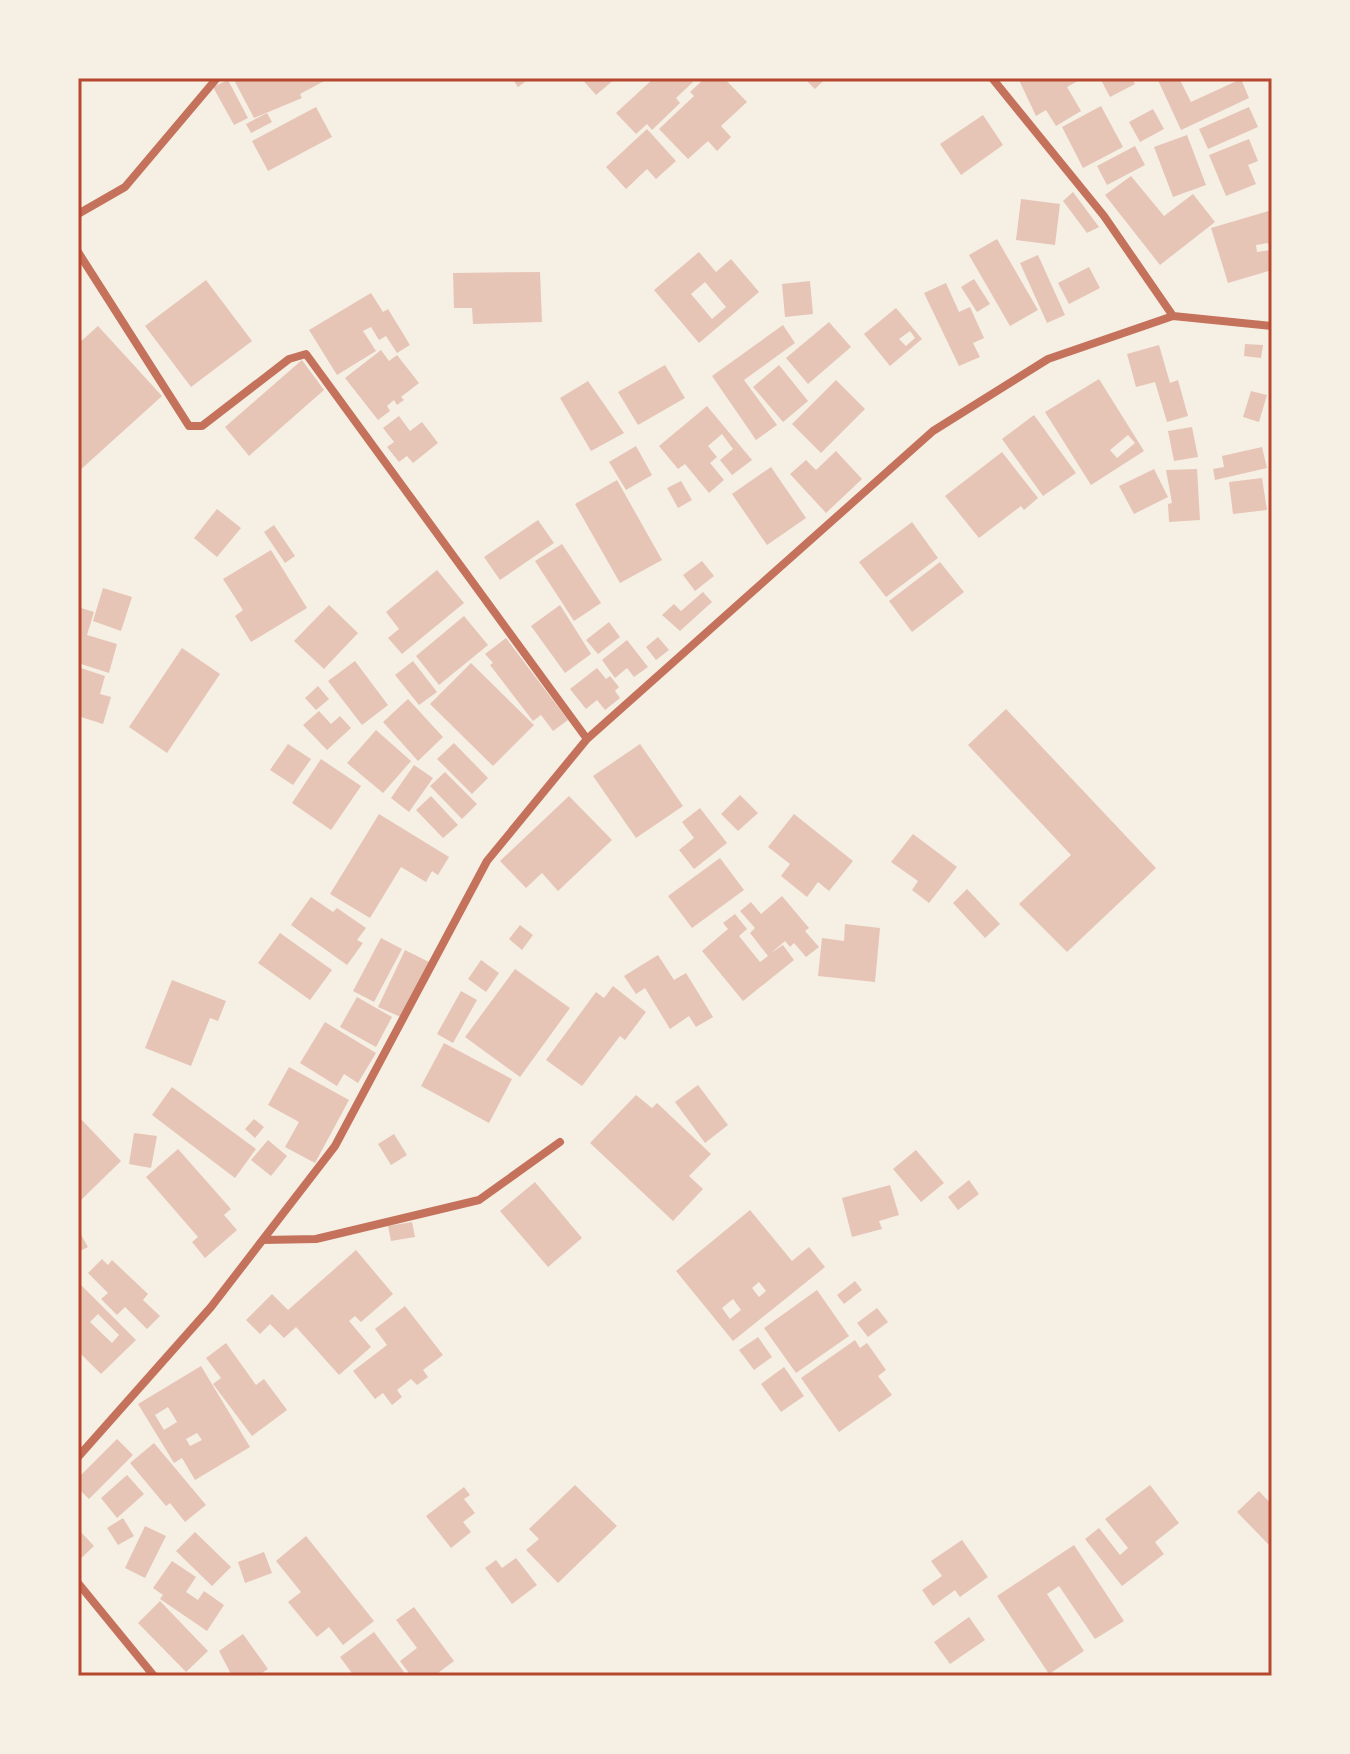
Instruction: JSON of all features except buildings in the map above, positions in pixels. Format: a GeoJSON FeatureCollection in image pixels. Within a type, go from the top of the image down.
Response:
{"type":"FeatureCollection","features":[{"type":"Feature","properties":{"kind":"street"},"geometry":{"type":"LineString","coordinates":[[78,214],[125,187],[217,78]]}},
{"type":"Feature","properties":{"kind":"street"},"geometry":{"type":"LineString","coordinates":[[992,78],[1104,216],[1173,316]]}},
{"type":"Feature","properties":{"kind":"street"},"geometry":{"type":"LineString","coordinates":[[78,252],[189,426],[202,426],[289,359],[306,354],[587,739]]}},
{"type":"Feature","properties":{"kind":"street"},"geometry":{"type":"LineString","coordinates":[[78,1457],[211,1307],[335,1146],[487,861],[587,739],[933,431],[1048,359],[1173,316],[1272,326]]}},
{"type":"Feature","properties":{"kind":"street"},"geometry":{"type":"LineString","coordinates":[[263,1240],[316,1239],[479,1200],[560,1142]]}},
{"type":"Feature","properties":{"kind":"street"},"geometry":{"type":"LineString","coordinates":[[78,1583],[154,1676]]}}]}
